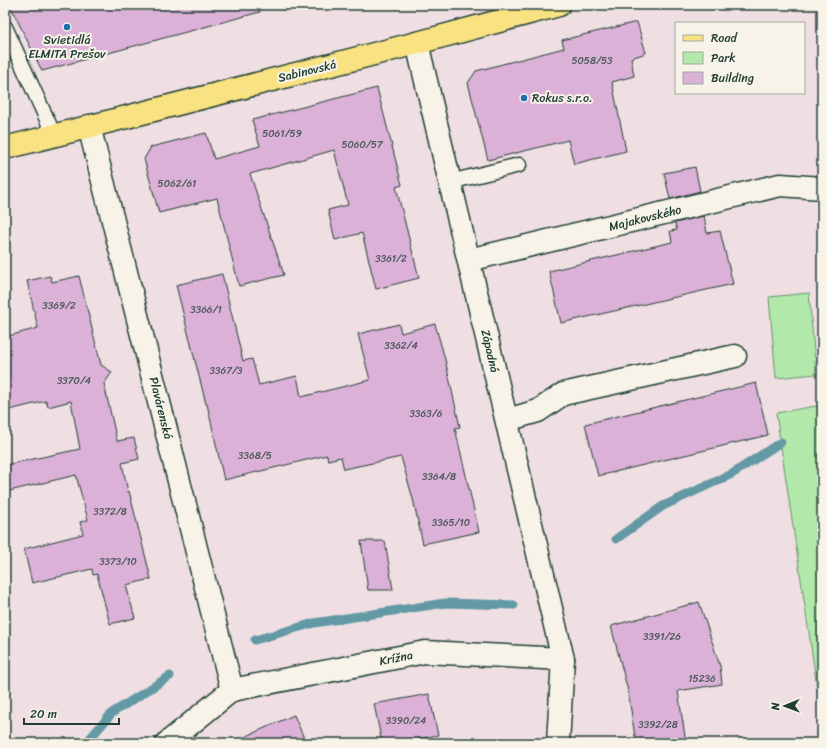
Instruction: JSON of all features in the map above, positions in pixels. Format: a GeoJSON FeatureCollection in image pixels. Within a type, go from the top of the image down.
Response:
{"type":"FeatureCollection","features":[{"type":"Feature","properties":{"kind":"main road","name":"Sabinovská"},"geometry":{"type":"LineString","coordinates":[[5,148],[417,43],[559,5]]}},
{"type":"Feature","properties":{"kind":"street","name":"Západná"},"geometry":{"type":"LineString","coordinates":[[417,43],[563,659]]}},
{"type":"Feature","properties":{"kind":"street","name":"Plavárenská"},"geometry":{"type":"LineString","coordinates":[[89,126],[232,690]]}},
{"type":"Feature","properties":{"kind":"street","name":"Majakovského"},"geometry":{"type":"LineString","coordinates":[[469,260],[780,185],[822,188]]}},
{"type":"Feature","properties":{"kind":"street"},"geometry":{"type":"LineString","coordinates":[[506,420],[538,412],[564,394],[735,356]]}},
{"type":"Feature","properties":{"kind":"street","name":"Krížna"},"geometry":{"type":"LineString","coordinates":[[167,743],[232,690],[425,652],[563,659]]}},
{"type":"Feature","properties":{"kind":"street"},"geometry":{"type":"LineString","coordinates":[[558,743],[563,659]]}},
{"type":"Feature","properties":{"kind":"lane"},"geometry":{"type":"LineString","coordinates":[[5,26],[54,135]]}},
{"type":"Feature","properties":{"kind":"lane"},"geometry":{"type":"LineString","coordinates":[[450,182],[519,165]]}},
{"type":"Feature","properties":{"kind":"green space"},"geometry":{"type":"Polygon","coordinates":[[[809,293],[816,374],[776,378],[769,297],[809,293]]]}},
{"type":"Feature","properties":{"kind":"green space"},"geometry":{"type":"Polygon","coordinates":[[[822,405],[822,720],[776,413],[822,405]]]}},
{"type":"Feature","properties":{"kind":"building"},"geometry":{"type":"Polygon","coordinates":[[[10,5],[259,5],[260,12],[42,71],[10,5]]]}},
{"type":"Feature","properties":{"kind":"building"},"geometry":{"type":"Polygon","coordinates":[[[637,22],[646,53],[631,58],[634,76],[612,82],[626,151],[574,164],[568,140],[488,160],[468,83],[476,71],[564,48],[562,40],[637,22]]]}},
{"type":"Feature","properties":{"kind":"building"},"geometry":{"type":"Polygon","coordinates":[[[377,88],[402,185],[396,187],[419,278],[376,289],[362,233],[335,240],[328,210],[348,205],[334,150],[250,174],[284,275],[239,286],[217,198],[159,213],[144,159],[151,147],[206,133],[214,159],[260,146],[252,120],[377,88]]]}},
{"type":"Feature","properties":{"kind":"building"},"geometry":{"type":"Polygon","coordinates":[[[695,167],[700,191],[670,199],[664,173],[695,167]]]}},
{"type":"Feature","properties":{"kind":"building"},"geometry":{"type":"Polygon","coordinates":[[[704,216],[707,233],[720,231],[733,284],[561,323],[549,271],[672,242],[670,231],[677,230],[675,223],[704,216]]]}},
{"type":"Feature","properties":{"kind":"building"},"geometry":{"type":"Polygon","coordinates":[[[222,274],[243,361],[252,359],[259,385],[297,376],[301,397],[370,380],[358,334],[399,324],[401,333],[435,324],[445,359],[460,427],[455,428],[479,532],[423,544],[413,499],[401,457],[344,469],[341,457],[328,460],[327,455],[224,480],[207,404],[176,285],[222,274]]]}},
{"type":"Feature","properties":{"kind":"building"},"geometry":{"type":"Polygon","coordinates":[[[50,276],[52,282],[79,276],[101,365],[112,372],[104,384],[117,441],[134,438],[139,459],[122,463],[128,492],[129,491],[151,579],[126,585],[135,618],[110,624],[97,574],[93,575],[92,569],[32,583],[24,549],[83,534],[80,522],[88,520],[76,475],[5,492],[5,465],[80,449],[71,401],[48,407],[46,401],[5,411],[5,337],[38,328],[27,281],[50,276]]]}},
{"type":"Feature","properties":{"kind":"building"},"geometry":{"type":"Polygon","coordinates":[[[756,383],[768,435],[598,476],[585,424],[756,383]]]}},
{"type":"Feature","properties":{"kind":"building"},"geometry":{"type":"Polygon","coordinates":[[[361,541],[385,541],[393,590],[368,590],[361,541]]]}},
{"type":"Feature","properties":{"kind":"building"},"geometry":{"type":"Polygon","coordinates":[[[699,602],[720,666],[722,684],[678,691],[686,743],[636,743],[628,691],[611,626],[699,602]]]}},
{"type":"Feature","properties":{"kind":"building"},"geometry":{"type":"Polygon","coordinates":[[[429,694],[438,735],[398,743],[382,743],[374,704],[429,694]]]}},
{"type":"Feature","properties":{"kind":"building"},"geometry":{"type":"Polygon","coordinates":[[[294,715],[306,743],[231,743],[294,715]]]}},
{"type":"Feature","properties":{"kind":"waterway"},"geometry":{"type":"LineString","coordinates":[[616,539],[663,506],[732,474],[781,442]]}},
{"type":"Feature","properties":{"kind":"waterway"},"geometry":{"type":"LineString","coordinates":[[255,640],[314,623],[445,603],[514,605]]}},
{"type":"Feature","properties":{"kind":"waterway"},"geometry":{"type":"LineString","coordinates":[[86,743],[112,713],[170,676]]}},
{"type":"Feature","properties":{"kind":"place","name":"Svietidlá ELMITA Prešov"},"geometry":{"type":"Point","coordinates":[67,27]}},
{"type":"Feature","properties":{"kind":"place","name":"Rokus s.r.o."},"geometry":{"type":"Point","coordinates":[524,98]}}]}
